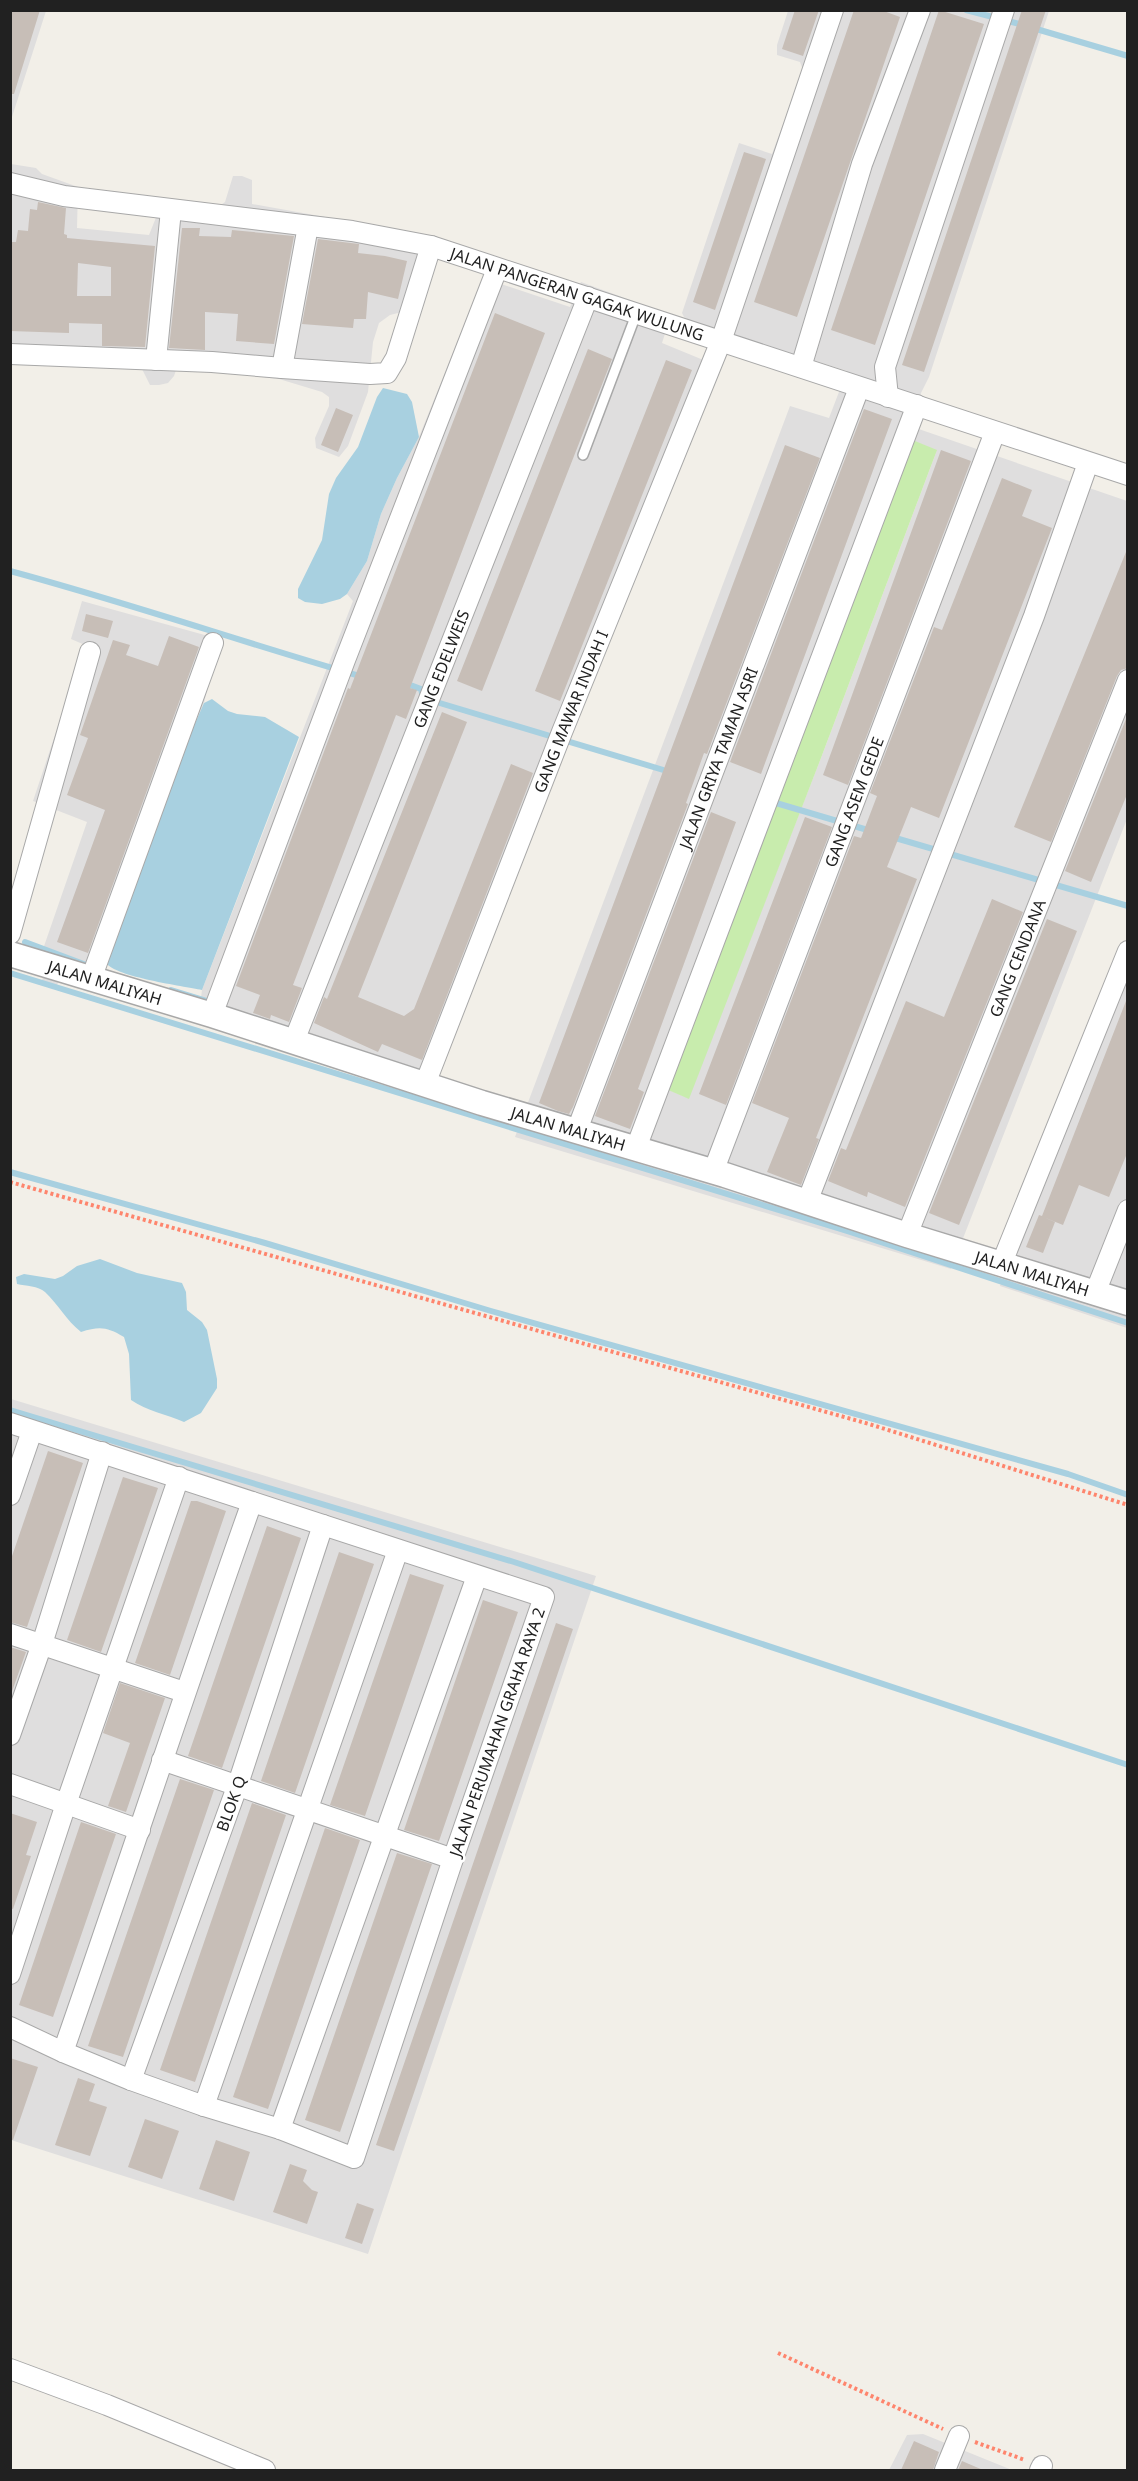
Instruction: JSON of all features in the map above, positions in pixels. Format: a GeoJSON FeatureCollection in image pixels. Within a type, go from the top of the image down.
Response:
{"type":"FeatureCollection","features":[{"type":"Feature","properties":{"kind":"street","name":"GANG MAWAR INDAH I"},"geometry":{"type":"LineString","coordinates":[[428,1076],[559,739],[721,341],[833,10]]}},
{"type":"Feature","properties":{"kind":"street"},"geometry":{"type":"LineString","coordinates":[[801,368],[862,164],[920,10]]}},
{"type":"Feature","properties":{"kind":"street"},"geometry":{"type":"LineString","coordinates":[[888,397],[885,367],[1002,19]]}},
{"type":"Feature","properties":{"kind":"street","name":"JALAN PANGERAN GAGAK WULUNG"},"geometry":{"type":"LineString","coordinates":[[10,183],[64,195],[352,231],[431,246],[1128,475]]}},
{"type":"Feature","properties":{"kind":"street"},"geometry":{"type":"LineString","coordinates":[[156,360],[171,210]]}},
{"type":"Feature","properties":{"kind":"street"},"geometry":{"type":"LineString","coordinates":[[282,368],[308,226]]}},
{"type":"Feature","properties":{"kind":"street"},"geometry":{"type":"LineString","coordinates":[[10,354],[156,360],[370,374],[387,373],[396,358],[431,246]]}},
{"type":"Feature","properties":{"kind":"street"},"geometry":{"type":"LineString","coordinates":[[215,1006],[345,660],[497,269]]}},
{"type":"Feature","properties":{"kind":"street","name":"GANG EDELWEIS"},"geometry":{"type":"LineString","coordinates":[[296,1034],[588,297]]}},
{"type":"Feature","properties":{"kind":"street","name":"JALAN GRIYA TAMAN ASRI"},"geometry":{"type":"LineString","coordinates":[[580,1122],[859,388]]}},
{"type":"Feature","properties":{"kind":"street"},"geometry":{"type":"LineString","coordinates":[[638,1140],[917,405]]}},
{"type":"Feature","properties":{"kind":"street","name":"GANG ASEM GEDE"},"geometry":{"type":"LineString","coordinates":[[721,1166],[1001,434]]}},
{"type":"Feature","properties":{"kind":"street"},"geometry":{"type":"LineString","coordinates":[[810,1195],[1034,615],[1088,463]]}},
{"type":"Feature","properties":{"kind":"street"},"geometry":{"type":"LineString","coordinates":[[94,971],[145,825],[213,643]]}},
{"type":"Feature","properties":{"kind":"street"},"geometry":{"type":"LineString","coordinates":[[10,934],[90,652]]}},
{"type":"Feature","properties":{"kind":"street","name":"GANG CENDANA"},"geometry":{"type":"LineString","coordinates":[[910,1229],[1045,883],[1128,680]]}},
{"type":"Feature","properties":{"kind":"street"},"geometry":{"type":"LineString","coordinates":[[1001,1265],[1128,951]]}},
{"type":"Feature","properties":{"kind":"street","name":"JALAN MALIYAH"},"geometry":{"type":"LineString","coordinates":[[10,954],[94,971],[215,1006],[428,1076],[810,1195],[910,1229],[1001,1265],[1098,1285],[1128,1303]]}},
{"type":"Feature","properties":{"kind":"street"},"geometry":{"type":"LineString","coordinates":[[1098,1285],[1128,1210]]}},
{"type":"Feature","properties":{"kind":"street","name":"JALAN PERUMAHAN GRAHA RAYA 2"},"geometry":{"type":"LineString","coordinates":[[10,1423],[544,1598],[453,1858],[354,2158],[280,2129]]}},
{"type":"Feature","properties":{"kind":"street"},"geometry":{"type":"LineString","coordinates":[[10,1495],[32,1431]]}},
{"type":"Feature","properties":{"kind":"street"},"geometry":{"type":"LineString","coordinates":[[10,1735],[42,1644],[102,1452]]}},
{"type":"Feature","properties":{"kind":"street"},"geometry":{"type":"LineString","coordinates":[[10,1974],[179,1477]]}},
{"type":"Feature","properties":{"kind":"street"},"geometry":{"type":"LineString","coordinates":[[63,2052],[140,1830],[184,1692],[252,1502]]}},
{"type":"Feature","properties":{"kind":"street","name":"BLOK Q"},"geometry":{"type":"LineString","coordinates":[[131,2079],[237,1787],[323,1524]]}},
{"type":"Feature","properties":{"kind":"street"},"geometry":{"type":"LineString","coordinates":[[204,2106],[398,1550]]}},
{"type":"Feature","properties":{"kind":"street"},"geometry":{"type":"LineString","coordinates":[[10,2027],[63,2052],[131,2079],[204,2106],[280,2129],[477,1576]]}},
{"type":"Feature","properties":{"kind":"street"},"geometry":{"type":"LineString","coordinates":[[10,1634],[184,1692]]}},
{"type":"Feature","properties":{"kind":"street"},"geometry":{"type":"LineString","coordinates":[[162,1760],[453,1858]]}},
{"type":"Feature","properties":{"kind":"street"},"geometry":{"type":"LineString","coordinates":[[10,1784],[140,1830]]}},
{"type":"Feature","properties":{"kind":"street"},"geometry":{"type":"LineString","coordinates":[[10,2369],[106,2405],[265,2470]]}},
{"type":"Feature","properties":{"kind":"street"},"geometry":{"type":"LineString","coordinates":[[945,2470],[959,2436]]}},
{"type":"Feature","properties":{"kind":"lane"},"geometry":{"type":"LineString","coordinates":[[583,455],[637,312]]}},
{"type":"Feature","properties":{"kind":"path"},"geometry":{"type":"LineString","coordinates":[[10,1182],[858,1420],[1128,1505]]}},
{"type":"Feature","properties":{"kind":"path"},"geometry":{"type":"LineString","coordinates":[[778,2353],[959,2436],[1041,2468]]}},
{"type":"Feature","properties":{"kind":"shaded area"},"geometry":{"type":"Polygon","coordinates":[[[11,11],[46,11],[11,120],[11,11]]]}},
{"type":"Feature","properties":{"kind":"shaded area"},"geometry":{"type":"Polygon","coordinates":[[[788,11],[1049,11],[929,377],[910,426],[1127,501],[1127,819],[951,1269],[515,1137],[790,406],[829,418],[847,371],[692,322],[682,313],[739,143],[772,154],[803,70],[800,62],[777,55],[777,45],[788,11]],[[937,450],[667,1089],[688,1098],[821,758],[937,450]]]}},
{"type":"Feature","properties":{"kind":"shaded area"},"geometry":{"type":"Polygon","coordinates":[[[11,164],[36,168],[42,174],[78,187],[77,228],[149,235],[163,200],[218,207],[225,202],[233,176],[242,176],[252,180],[252,204],[420,234],[427,238],[414,309],[390,315],[379,323],[373,342],[368,392],[348,446],[339,457],[316,448],[315,438],[329,406],[329,397],[322,392],[279,379],[177,367],[168,383],[150,385],[141,367],[11,362],[11,164]]]}},
{"type":"Feature","properties":{"kind":"shaded area"},"geometry":{"type":"Polygon","coordinates":[[[483,278],[570,307],[581,282],[671,315],[662,343],[718,366],[430,1095],[198,1021],[202,990],[353,601],[347,594],[367,561],[381,514],[419,437],[483,278]]]}},
{"type":"Feature","properties":{"kind":"shaded area"},"geometry":{"type":"Polygon","coordinates":[[[82,601],[219,639],[204,703],[178,762],[106,963],[60,975],[56,989],[41,984],[49,955],[42,952],[87,822],[33,801],[85,645],[71,639],[82,601]]]}},
{"type":"Feature","properties":{"kind":"shaded area"},"geometry":{"type":"Polygon","coordinates":[[[1127,963],[1127,1328],[1000,1286],[1127,963]]]}},
{"type":"Feature","properties":{"kind":"shaded area"},"geometry":{"type":"Polygon","coordinates":[[[11,1399],[596,1576],[368,2254],[11,2140],[11,1399]]]}},
{"type":"Feature","properties":{"kind":"shaded area"},"geometry":{"type":"Polygon","coordinates":[[[923,2434],[1012,2470],[889,2470],[907,2435],[923,2434]]]}},
{"type":"Feature","properties":{"kind":"green space"},"geometry":{"type":"Polygon","coordinates":[[[910,439],[937,450],[689,1099],[666,1089],[910,439]]]}},
{"type":"Feature","properties":{"kind":"water"},"geometry":{"type":"Polygon","coordinates":[[[383,388],[407,394],[412,402],[419,437],[381,514],[367,561],[347,594],[340,599],[322,604],[305,602],[298,598],[298,589],[322,540],[329,494],[336,478],[358,447],[377,397],[383,388]]]}},
{"type":"Feature","properties":{"kind":"water"},"geometry":{"type":"Polygon","coordinates":[[[212,699],[228,711],[265,717],[299,737],[202,990],[136,977],[112,968],[106,963],[178,762],[204,703],[212,699]]]}},
{"type":"Feature","properties":{"kind":"water"},"geometry":{"type":"Polygon","coordinates":[[[100,1259],[137,1273],[182,1283],[186,1292],[187,1310],[202,1322],[207,1330],[217,1379],[217,1388],[201,1413],[184,1422],[150,1410],[131,1400],[129,1354],[124,1337],[103,1328],[81,1332],[45,1292],[35,1287],[17,1284],[16,1277],[24,1274],[55,1279],[77,1266],[100,1259]]]}},
{"type":"Feature","properties":{"kind":"building"},"geometry":{"type":"Polygon","coordinates":[[[10,10],[40,10],[14,94],[10,94],[10,10]]]}},
{"type":"Feature","properties":{"kind":"building"},"geometry":{"type":"Polygon","coordinates":[[[795,10],[819,10],[803,56],[782,49],[795,10]]]}},
{"type":"Feature","properties":{"kind":"building"},"geometry":{"type":"Polygon","coordinates":[[[854,10],[881,10],[900,17],[797,317],[754,302],[854,10]]]}},
{"type":"Feature","properties":{"kind":"building"},"geometry":{"type":"Polygon","coordinates":[[[939,10],[984,24],[875,345],[831,330],[939,10]]]}},
{"type":"Feature","properties":{"kind":"building"},"geometry":{"type":"Polygon","coordinates":[[[1022,10],[1046,10],[924,372],[902,365],[1022,10]]]}},
{"type":"Feature","properties":{"kind":"building"},"geometry":{"type":"Polygon","coordinates":[[[744,152],[766,159],[715,310],[693,302],[744,152]]]}},
{"type":"Feature","properties":{"kind":"building"},"geometry":{"type":"Polygon","coordinates":[[[38,202],[66,208],[64,234],[67,238],[155,246],[145,347],[102,346],[102,324],[69,323],[69,333],[10,331],[10,242],[16,242],[18,230],[28,231],[30,209],[37,210],[38,202]],[[78,263],[77,296],[111,296],[111,267],[78,263]]]}},
{"type":"Feature","properties":{"kind":"building"},"geometry":{"type":"Polygon","coordinates":[[[182,228],[200,228],[199,236],[231,237],[232,230],[294,236],[274,344],[236,341],[238,314],[205,312],[205,350],[169,348],[182,228]]]}},
{"type":"Feature","properties":{"kind":"building"},"geometry":{"type":"Polygon","coordinates":[[[318,239],[359,244],[358,253],[407,261],[398,299],[368,292],[366,319],[354,319],[353,328],[302,324],[318,239]]]}},
{"type":"Feature","properties":{"kind":"building"},"geometry":{"type":"Polygon","coordinates":[[[495,313],[545,333],[410,688],[417,690],[406,719],[396,715],[293,985],[302,988],[289,1022],[271,1015],[270,1019],[253,1013],[260,995],[236,986],[348,688],[350,689],[495,313]]]}},
{"type":"Feature","properties":{"kind":"building"},"geometry":{"type":"Polygon","coordinates":[[[588,349],[612,359],[482,691],[457,681],[588,349]]]}},
{"type":"Feature","properties":{"kind":"building"},"geometry":{"type":"Polygon","coordinates":[[[666,360],[692,370],[560,701],[535,691],[666,360]]]}},
{"type":"Feature","properties":{"kind":"building"},"geometry":{"type":"Polygon","coordinates":[[[336,408],[353,415],[338,452],[321,445],[336,408]]]}},
{"type":"Feature","properties":{"kind":"building"},"geometry":{"type":"Polygon","coordinates":[[[864,409],[892,419],[761,774],[730,762],[864,409]]]}},
{"type":"Feature","properties":{"kind":"building"},"geometry":{"type":"Polygon","coordinates":[[[785,445],[820,458],[707,754],[704,753],[686,803],[688,804],[573,1107],[569,1114],[558,1111],[539,1103],[785,445]]]}},
{"type":"Feature","properties":{"kind":"building"},"geometry":{"type":"Polygon","coordinates":[[[941,450],[971,461],[848,785],[823,775],[941,450]]]}},
{"type":"Feature","properties":{"kind":"building"},"geometry":{"type":"Polygon","coordinates":[[[1002,478],[1032,490],[1022,516],[1052,528],[939,818],[911,807],[887,867],[917,879],[816,1138],[819,1139],[801,1185],[767,1172],[789,1118],[752,1103],[854,836],[861,838],[877,796],[870,793],[934,627],[942,630],[1002,478]]]}},
{"type":"Feature","properties":{"kind":"building"},"geometry":{"type":"Polygon","coordinates":[[[1128,547],[1128,668],[1121,670],[1117,676],[1051,842],[1014,827],[1128,547]]]}},
{"type":"Feature","properties":{"kind":"building"},"geometry":{"type":"Polygon","coordinates":[[[86,614],[113,621],[108,638],[82,631],[86,614]]]}},
{"type":"Feature","properties":{"kind":"building"},"geometry":{"type":"Polygon","coordinates":[[[169,636],[199,647],[88,953],[57,942],[105,810],[67,795],[88,738],[80,735],[113,640],[130,645],[126,655],[158,666],[169,636]]]}},
{"type":"Feature","properties":{"kind":"building"},"geometry":{"type":"Polygon","coordinates":[[[442,712],[467,722],[358,997],[404,1016],[414,1009],[511,764],[533,773],[422,1060],[382,1044],[378,1052],[314,1023],[324,997],[327,999],[442,712]]]}},
{"type":"Feature","properties":{"kind":"building"},"geometry":{"type":"Polygon","coordinates":[[[1128,714],[1128,792],[1091,882],[1065,871],[1128,714]]]}},
{"type":"Feature","properties":{"kind":"building"},"geometry":{"type":"Polygon","coordinates":[[[711,812],[736,822],[638,1089],[644,1092],[630,1129],[595,1116],[711,812]]]}},
{"type":"Feature","properties":{"kind":"building"},"geometry":{"type":"Polygon","coordinates":[[[805,817],[832,827],[726,1105],[699,1094],[805,817]]]}},
{"type":"Feature","properties":{"kind":"building"},"geometry":{"type":"Polygon","coordinates":[[[992,899],[1023,912],[905,1207],[868,1192],[867,1197],[828,1181],[841,1148],[846,1150],[906,1001],[944,1017],[992,899]]]}},
{"type":"Feature","properties":{"kind":"building"},"geometry":{"type":"Polygon","coordinates":[[[1047,919],[1077,931],[959,1225],[929,1213],[1047,919]]]}},
{"type":"Feature","properties":{"kind":"building"},"geometry":{"type":"Polygon","coordinates":[[[1126,1001],[1128,1151],[1109,1197],[1079,1185],[1063,1225],[1043,1217],[1055,1222],[1043,1253],[1026,1247],[1039,1215],[1042,1216],[1126,1001]]]}},
{"type":"Feature","properties":{"kind":"building"},"geometry":{"type":"Polygon","coordinates":[[[48,1451],[83,1463],[27,1627],[10,1622],[10,1562],[48,1451]]]}},
{"type":"Feature","properties":{"kind":"building"},"geometry":{"type":"Polygon","coordinates":[[[123,1477],[158,1488],[101,1652],[67,1640],[123,1477]]]}},
{"type":"Feature","properties":{"kind":"building"},"geometry":{"type":"Polygon","coordinates":[[[191,1501],[226,1511],[170,1675],[135,1663],[191,1501]]]}},
{"type":"Feature","properties":{"kind":"building"},"geometry":{"type":"Polygon","coordinates":[[[267,1526],[301,1538],[222,1768],[188,1756],[267,1526]]]}},
{"type":"Feature","properties":{"kind":"building"},"geometry":{"type":"Polygon","coordinates":[[[339,1552],[374,1564],[295,1793],[261,1781],[339,1552]]]}},
{"type":"Feature","properties":{"kind":"building"},"geometry":{"type":"Polygon","coordinates":[[[410,1574],[444,1585],[365,1816],[330,1805],[410,1574]]]}},
{"type":"Feature","properties":{"kind":"building"},"geometry":{"type":"Polygon","coordinates":[[[483,1600],[518,1612],[439,1841],[404,1830],[483,1600]]]}},
{"type":"Feature","properties":{"kind":"building"},"geometry":{"type":"Polygon","coordinates":[[[556,1623],[573,1629],[394,2151],[376,2145],[556,1623]]]}},
{"type":"Feature","properties":{"kind":"building"},"geometry":{"type":"Polygon","coordinates":[[[10,1647],[26,1652],[10,1697],[10,1647]]]}},
{"type":"Feature","properties":{"kind":"building"},"geometry":{"type":"Polygon","coordinates":[[[120,1683],[165,1698],[126,1812],[108,1806],[130,1743],[103,1733],[120,1683]]]}},
{"type":"Feature","properties":{"kind":"building"},"geometry":{"type":"Polygon","coordinates":[[[180,1779],[214,1790],[123,2057],[88,2046],[180,1779]]]}},
{"type":"Feature","properties":{"kind":"building"},"geometry":{"type":"Polygon","coordinates":[[[252,1803],[286,1815],[195,2082],[160,2070],[252,1803]]]}},
{"type":"Feature","properties":{"kind":"building"},"geometry":{"type":"Polygon","coordinates":[[[10,1813],[37,1822],[26,1855],[31,1856],[13,1909],[10,1908],[10,1813]]]}},
{"type":"Feature","properties":{"kind":"building"},"geometry":{"type":"Polygon","coordinates":[[[81,1822],[116,1834],[53,2017],[19,2005],[81,1822]]]}},
{"type":"Feature","properties":{"kind":"building"},"geometry":{"type":"Polygon","coordinates":[[[325,1828],[360,1840],[268,2109],[233,2097],[325,1828]]]}},
{"type":"Feature","properties":{"kind":"building"},"geometry":{"type":"Polygon","coordinates":[[[397,1853],[432,1864],[340,2132],[305,2120],[397,1853]]]}},
{"type":"Feature","properties":{"kind":"building"},"geometry":{"type":"Polygon","coordinates":[[[10,2058],[38,2067],[13,2140],[10,2139],[10,2058]]]}},
{"type":"Feature","properties":{"kind":"building"},"geometry":{"type":"Polygon","coordinates":[[[78,2078],[95,2084],[89,2101],[107,2107],[90,2156],[55,2145],[78,2078]]]}},
{"type":"Feature","properties":{"kind":"building"},"geometry":{"type":"Polygon","coordinates":[[[145,2119],[179,2131],[162,2179],[128,2167],[145,2119]]]}},
{"type":"Feature","properties":{"kind":"building"},"geometry":{"type":"Polygon","coordinates":[[[216,2140],[250,2152],[234,2201],[199,2189],[216,2140]]]}},
{"type":"Feature","properties":{"kind":"building"},"geometry":{"type":"Polygon","coordinates":[[[290,2164],[307,2170],[303,2181],[312,2190],[318,2192],[307,2224],[273,2212],[290,2164]]]}},
{"type":"Feature","properties":{"kind":"building"},"geometry":{"type":"Polygon","coordinates":[[[357,2203],[374,2209],[362,2244],[345,2238],[357,2203]]]}},
{"type":"Feature","properties":{"kind":"building"},"geometry":{"type":"Polygon","coordinates":[[[914,2441],[939,2452],[933,2470],[901,2470],[914,2441]]]}},
{"type":"Feature","properties":{"kind":"building"},"geometry":{"type":"Polygon","coordinates":[[[962,2461],[983,2470],[958,2470],[962,2461]]]}},
{"type":"Feature","properties":{"kind":"waterway"},"geometry":{"type":"LineString","coordinates":[[966,10],[1023,25]]}},
{"type":"Feature","properties":{"kind":"waterway"},"geometry":{"type":"LineString","coordinates":[[1033,28],[1128,56]]}},
{"type":"Feature","properties":{"kind":"waterway"},"geometry":{"type":"LineString","coordinates":[[10,571],[363,677]]}},
{"type":"Feature","properties":{"kind":"waterway"},"geometry":{"type":"LineString","coordinates":[[405,683],[421,689],[423,697]]}},
{"type":"Feature","properties":{"kind":"waterway"},"geometry":{"type":"LineString","coordinates":[[433,701],[670,772]]}},
{"type":"Feature","properties":{"kind":"waterway"},"geometry":{"type":"LineString","coordinates":[[776,803],[871,831]]}},
{"type":"Feature","properties":{"kind":"waterway"},"geometry":{"type":"LineString","coordinates":[[892,837],[1128,906]]}},
{"type":"Feature","properties":{"kind":"waterway"},"geometry":{"type":"LineString","coordinates":[[25,942],[89,966]]}},
{"type":"Feature","properties":{"kind":"waterway"},"geometry":{"type":"LineString","coordinates":[[10,973],[847,1231],[1128,1323]]}},
{"type":"Feature","properties":{"kind":"waterway"},"geometry":{"type":"LineString","coordinates":[[171,990],[207,1001]]}},
{"type":"Feature","properties":{"kind":"waterway"},"geometry":{"type":"LineString","coordinates":[[10,1172],[1068,1474],[1128,1495]]}},
{"type":"Feature","properties":{"kind":"waterway"},"geometry":{"type":"LineString","coordinates":[[10,1410],[514,1562],[1128,1765]]}}]}
